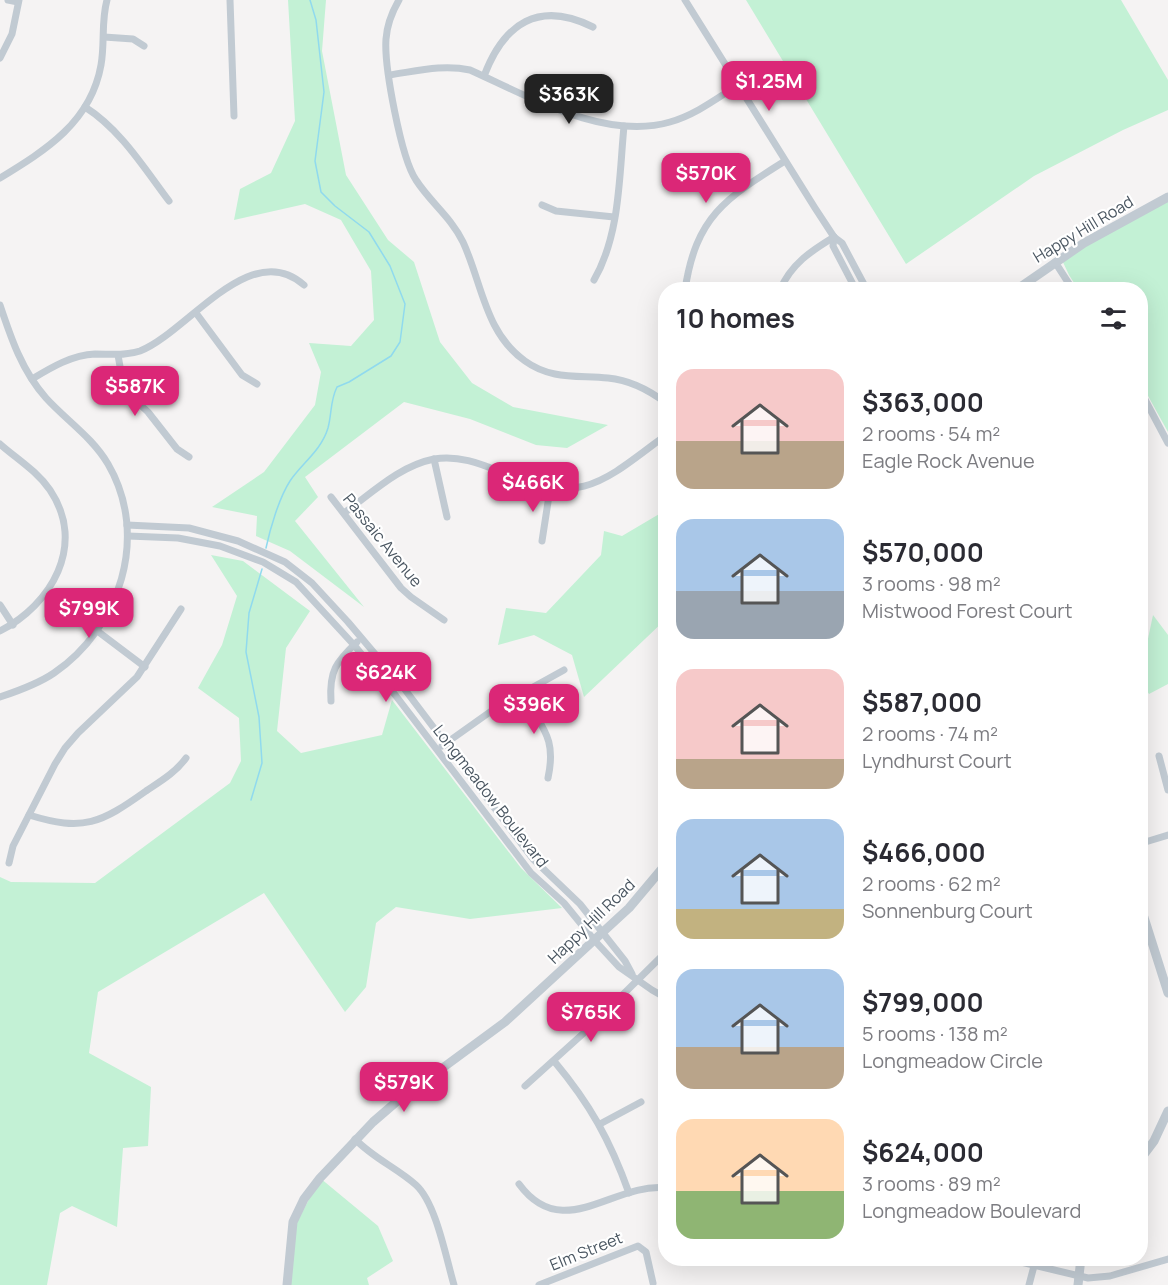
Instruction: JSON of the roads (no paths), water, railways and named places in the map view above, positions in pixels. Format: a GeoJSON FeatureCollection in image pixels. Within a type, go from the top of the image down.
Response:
{"type":"FeatureCollection","features":[{"type":"Feature","properties":{"kind":"street"},"geometry":{"type":"LineString","coordinates":[[0,58],[12,34],[18,1],[8,0]]}},
{"type":"Feature","properties":{"kind":"street"},"geometry":{"type":"LineString","coordinates":[[0,178],[51,146],[71,127],[85,107],[99,72],[107,0]]}},
{"type":"Feature","properties":{"kind":"street"},"geometry":{"type":"LineString","coordinates":[[230,0],[234,116]]}},
{"type":"Feature","properties":{"kind":"street"},"geometry":{"type":"LineString","coordinates":[[399,0],[390,18],[386,39],[389,75],[407,163],[417,181],[455,228],[468,256],[486,308],[510,348],[543,371],[568,377],[625,381],[658,397]]}},
{"type":"Feature","properties":{"kind":"street"},"geometry":{"type":"LineString","coordinates":[[685,0],[834,237],[842,243],[863,282]]}},
{"type":"Feature","properties":{"kind":"street"},"geometry":{"type":"LineString","coordinates":[[484,76],[489,61],[500,43],[515,27],[529,18],[547,14],[559,15],[579,20],[593,27]]}},
{"type":"Feature","properties":{"kind":"street"},"geometry":{"type":"LineString","coordinates":[[104,37],[133,39],[144,46]]}},
{"type":"Feature","properties":{"kind":"street"},"geometry":{"type":"LineString","coordinates":[[389,75],[448,67],[470,70],[544,104],[594,120],[624,126],[656,125],[683,117],[738,85]]}},
{"type":"Feature","properties":{"kind":"street"},"geometry":{"type":"LineString","coordinates":[[85,107],[117,132],[169,201]]}},
{"type":"Feature","properties":{"kind":"street"},"geometry":{"type":"LineString","coordinates":[[594,280],[607,254],[614,217],[624,126]]}},
{"type":"Feature","properties":{"kind":"street"},"geometry":{"type":"LineString","coordinates":[[686,282],[691,255],[710,219],[740,189],[785,161]]}},
{"type":"Feature","properties":{"kind":"street","name":"Happy Hill Road"},"geometry":{"type":"LineString","coordinates":[[1027,282],[1111,226],[1168,197]]}},
{"type":"Feature","properties":{"kind":"street"},"geometry":{"type":"LineString","coordinates":[[542,205],[556,211],[614,217]]}},
{"type":"Feature","properties":{"kind":"street"},"geometry":{"type":"LineString","coordinates":[[784,282],[789,272],[803,257],[834,237]]}},
{"type":"Feature","properties":{"kind":"street"},"geometry":{"type":"LineString","coordinates":[[834,237],[833,246],[852,282]]}},
{"type":"Feature","properties":{"kind":"street"},"geometry":{"type":"LineString","coordinates":[[1055,262],[1068,282]]}},
{"type":"Feature","properties":{"kind":"street"},"geometry":{"type":"LineString","coordinates":[[32,379],[73,358],[95,354],[130,354],[148,347],[231,285],[261,272],[285,273],[304,285]]}},
{"type":"Feature","properties":{"kind":"street"},"geometry":{"type":"LineString","coordinates":[[0,305],[16,350],[32,379],[47,399],[84,432],[99,451],[119,489],[128,536],[124,570],[119,587],[98,631],[76,655],[52,674],[0,697]]}},
{"type":"Feature","properties":{"kind":"street"},"geometry":{"type":"LineString","coordinates":[[196,313],[242,375],[257,384]]}},
{"type":"Feature","properties":{"kind":"street"},"geometry":{"type":"LineString","coordinates":[[118,355],[122,378],[131,396],[148,412],[177,449],[189,457]]}},
{"type":"Feature","properties":{"kind":"street"},"geometry":{"type":"LineString","coordinates":[[1148,405],[1168,443]]}},
{"type":"Feature","properties":{"kind":"street"},"geometry":{"type":"LineString","coordinates":[[344,513],[400,472],[434,459],[453,458],[471,461],[524,482],[550,489],[579,488],[598,482],[658,441]]}},
{"type":"Feature","properties":{"kind":"street"},"geometry":{"type":"LineString","coordinates":[[0,444],[42,480],[59,507],[63,527],[63,550],[59,571],[47,593],[13,625],[0,632]]}},
{"type":"Feature","properties":{"kind":"street"},"geometry":{"type":"LineString","coordinates":[[434,459],[447,517]]}},
{"type":"Feature","properties":{"kind":"street"},"geometry":{"type":"LineString","coordinates":[[542,541],[550,489]]}},
{"type":"Feature","properties":{"kind":"street","name":"Passaic Avenue"},"geometry":{"type":"LineString","coordinates":[[331,497],[401,588],[444,620]]}},
{"type":"Feature","properties":{"kind":"street","name":"Longmeadow Boulevard"},"geometry":{"type":"LineString","coordinates":[[127,525],[159,525],[198,530],[238,541],[285,562],[312,583],[361,638],[446,744],[533,859],[580,904],[625,961],[635,978]]}},
{"type":"Feature","properties":{"kind":"street","name":"Longmeadow Boulevard"},"geometry":{"type":"LineString","coordinates":[[128,536],[160,536],[198,540],[235,550],[263,562],[306,591],[396,696],[531,873],[564,903],[619,967],[658,993]]}},
{"type":"Feature","properties":{"kind":"street"},"geometry":{"type":"LineString","coordinates":[[47,593],[145,667]]}},
{"type":"Feature","properties":{"kind":"street"},"geometry":{"type":"LineString","coordinates":[[0,605],[13,625]]}},
{"type":"Feature","properties":{"kind":"street"},"geometry":{"type":"LineString","coordinates":[[9,863],[14,846],[29,815],[65,748],[126,689],[145,667],[181,609]]}},
{"type":"Feature","properties":{"kind":"street"},"geometry":{"type":"LineString","coordinates":[[331,701],[333,671],[340,658],[361,638]]}},
{"type":"Feature","properties":{"kind":"street"},"geometry":{"type":"LineString","coordinates":[[437,750],[497,707],[564,670]]}},
{"type":"Feature","properties":{"kind":"street"},"geometry":{"type":"LineString","coordinates":[[523,693],[548,736],[552,756],[548,778]]}},
{"type":"Feature","properties":{"kind":"street"},"geometry":{"type":"LineString","coordinates":[[1159,756],[1168,790]]}},
{"type":"Feature","properties":{"kind":"street"},"geometry":{"type":"LineString","coordinates":[[29,815],[69,825],[92,822],[125,806],[172,773],[186,758]]}},
{"type":"Feature","properties":{"kind":"street"},"geometry":{"type":"LineString","coordinates":[[1148,841],[1168,835]]}},
{"type":"Feature","properties":{"kind":"street","name":"Happy Hill Road"},"geometry":{"type":"LineString","coordinates":[[287,1285],[291,1234],[297,1211],[314,1185],[373,1122],[505,1022],[595,941],[638,899],[658,874]]}},
{"type":"Feature","properties":{"kind":"street"},"geometry":{"type":"LineString","coordinates":[[1148,930],[1168,993]]}},
{"type":"Feature","properties":{"kind":"street"},"geometry":{"type":"LineString","coordinates":[[525,1086],[635,978],[658,959]]}},
{"type":"Feature","properties":{"kind":"street"},"geometry":{"type":"LineString","coordinates":[[554,1060],[574,1084],[600,1124],[618,1162],[629,1193]]}},
{"type":"Feature","properties":{"kind":"street"},"geometry":{"type":"LineString","coordinates":[[600,1124],[641,1102]]}},
{"type":"Feature","properties":{"kind":"street"},"geometry":{"type":"LineString","coordinates":[[1148,1149],[1168,1111]]}},
{"type":"Feature","properties":{"kind":"street"},"geometry":{"type":"LineString","coordinates":[[356,1139],[371,1154],[414,1183],[426,1197],[454,1285]]}},
{"type":"Feature","properties":{"kind":"street"},"geometry":{"type":"LineString","coordinates":[[519,1184],[534,1200],[548,1208],[558,1210],[578,1210],[629,1193],[658,1188]]}},
{"type":"Feature","properties":{"kind":"street","name":"Elm Street"},"geometry":{"type":"LineString","coordinates":[[539,1285],[638,1246],[646,1252],[653,1283]]}},
{"type":"Feature","properties":{"kind":"street"},"geometry":{"type":"LineString","coordinates":[[1148,1265],[1168,1259]]}},
{"type":"Feature","properties":{"kind":"street"},"geometry":{"type":"LineString","coordinates":[[1029,1285],[1034,1266],[1078,1281],[1110,1276],[1144,1266]]}},
{"type":"Feature","properties":{"kind":"street"},"geometry":{"type":"LineString","coordinates":[[1078,1281],[1080,1266]]}},
{"type":"Feature","properties":{"kind":"waterway"},"geometry":{"type":"LineString","coordinates":[[266,548],[275,514],[286,488],[325,436],[337,387],[391,356],[400,342],[405,304],[390,266],[369,232],[321,192],[315,161],[324,92],[316,20],[310,0]]}},
{"type":"Feature","properties":{"kind":"waterway"},"geometry":{"type":"LineString","coordinates":[[251,800],[262,763],[259,717],[246,652],[249,613],[262,569]]}}]}
